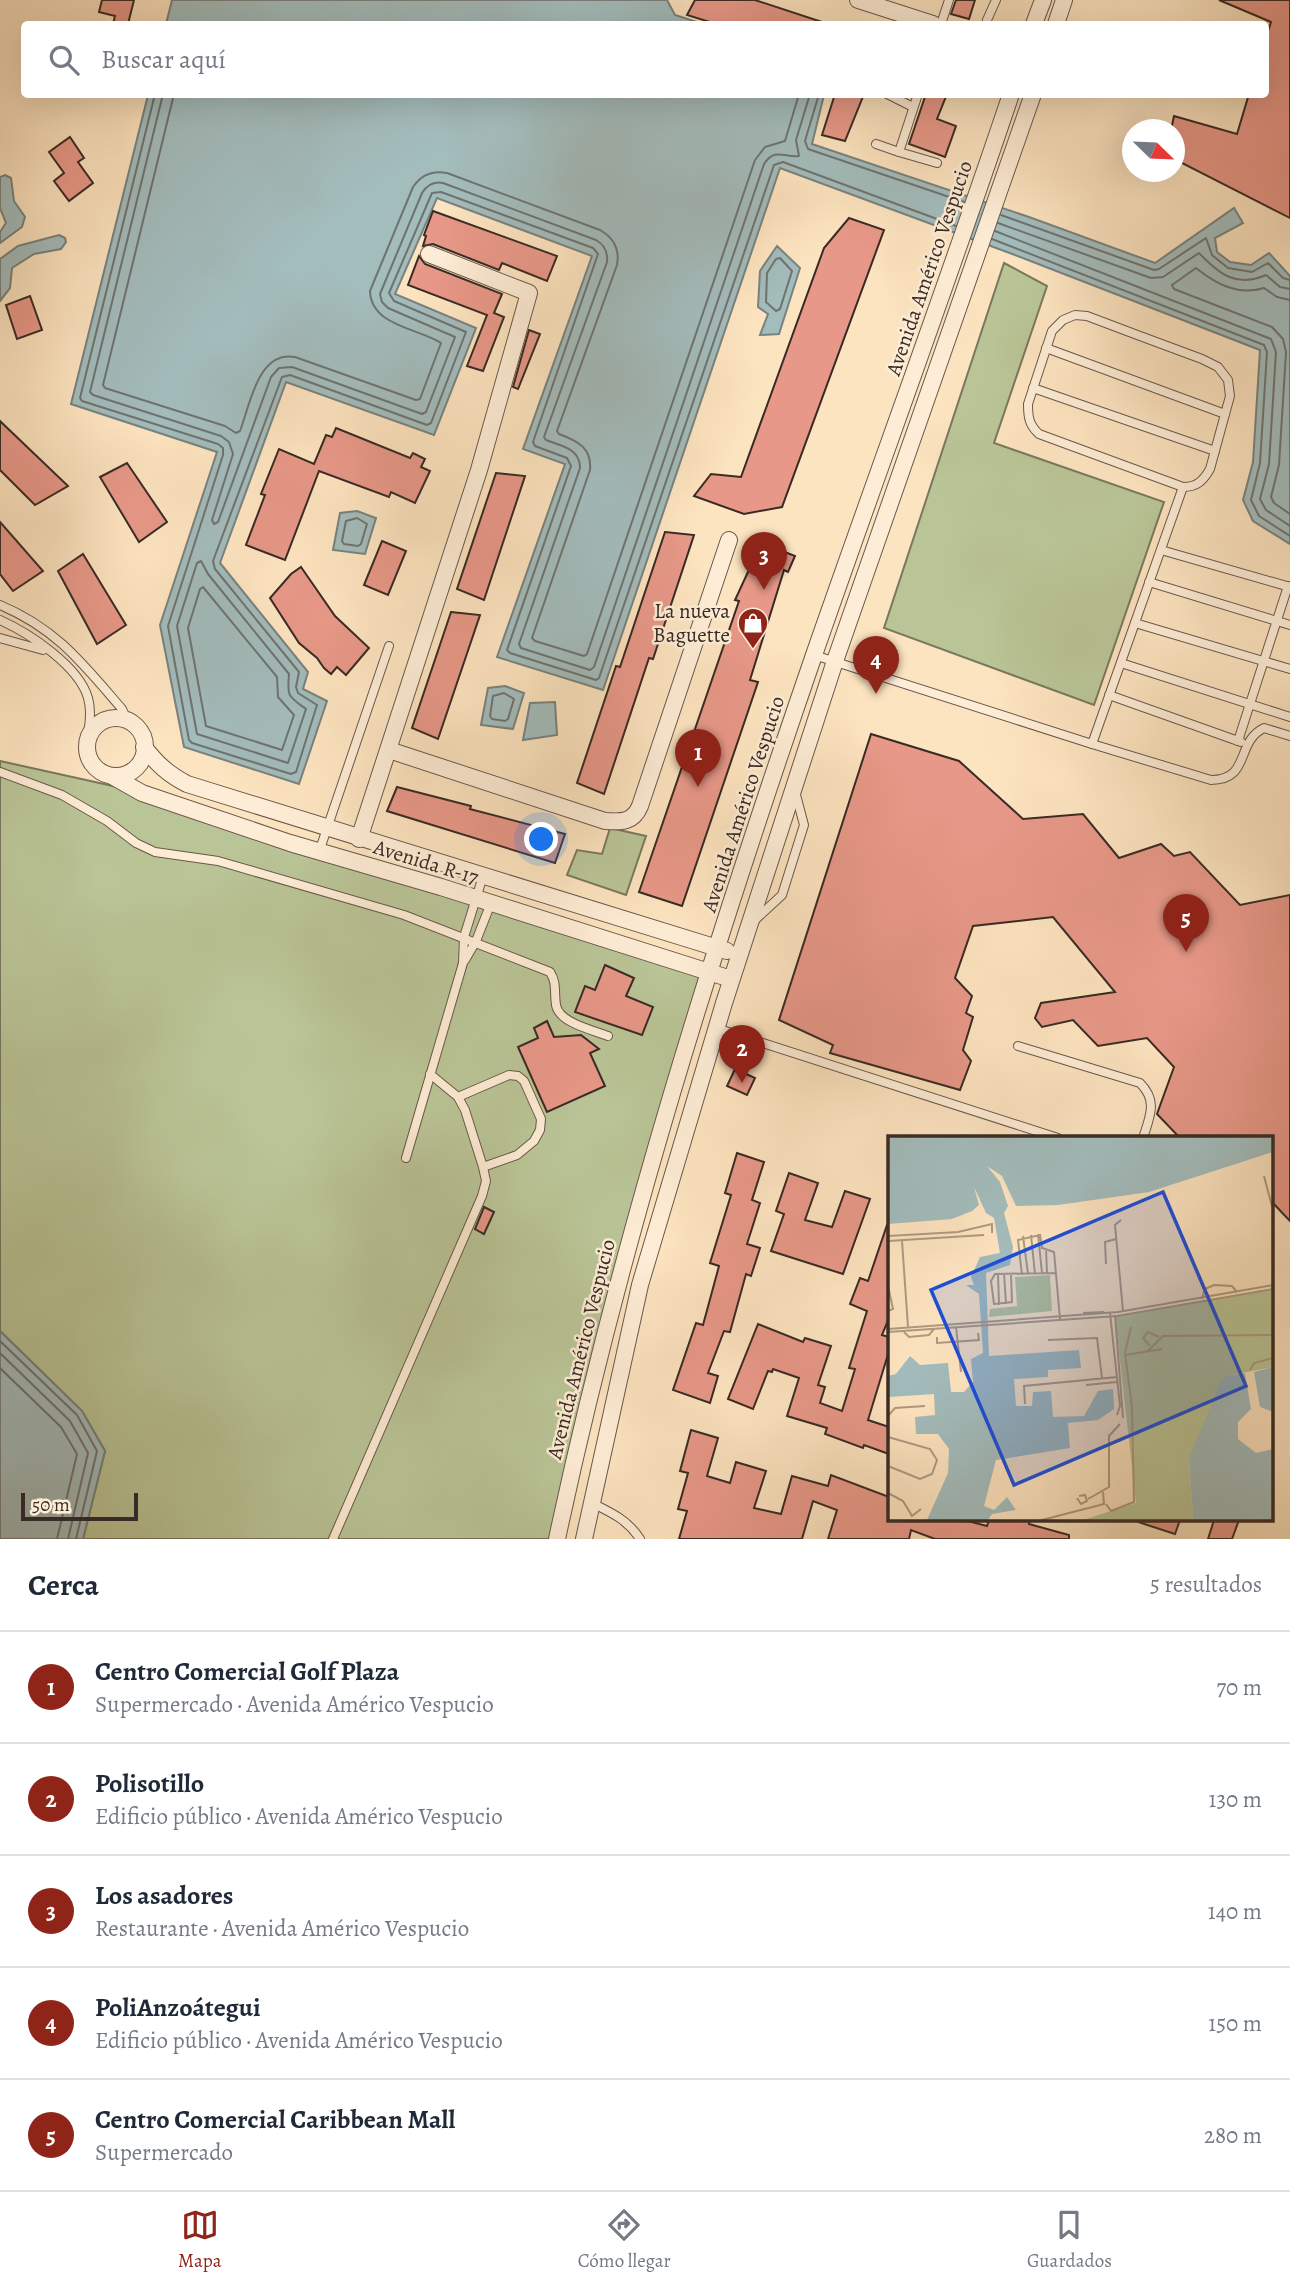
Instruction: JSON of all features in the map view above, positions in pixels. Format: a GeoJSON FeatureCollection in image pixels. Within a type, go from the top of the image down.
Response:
{"type":"FeatureCollection","features":[{"type":"Feature","properties":{"kind":"street"},"geometry":{"type":"LineString","coordinates":[[858,0],[924,21]]}},
{"type":"Feature","properties":{"kind":"street"},"geometry":{"type":"LineString","coordinates":[[1035,21],[1043,0]]}},
{"type":"Feature","properties":{"kind":"street"},"geometry":{"type":"LineString","coordinates":[[1057,21],[1064,0]]}},
{"type":"Feature","properties":{"kind":"street","name":"Avenida Américo Vespucio"},"geometry":{"type":"LineString","coordinates":[[557,1539],[618,1282],[709,972],[814,655],[958,253],[1010,98]]}},
{"type":"Feature","properties":{"kind":"street","name":"Avenida Américo Vespucio"},"geometry":{"type":"LineString","coordinates":[[584,1539],[640,1285],[731,979],[835,661],[1032,98]]}},
{"type":"Feature","properties":{"kind":"street"},"geometry":{"type":"LineString","coordinates":[[359,839],[479,470],[529,293],[429,254]]}},
{"type":"Feature","properties":{"kind":"street"},"geometry":{"type":"LineString","coordinates":[[389,750],[605,821],[626,822],[636,815],[640,806],[729,540]]}},
{"type":"Feature","properties":{"kind":"street"},"geometry":{"type":"LineString","coordinates":[[88,742],[91,733],[105,720],[127,720]]}},
{"type":"Feature","properties":{"kind":"street","name":"Avenida R-17"},"geometry":{"type":"LineString","coordinates":[[127,720],[139,730],[145,747],[166,772],[187,784],[739,955]]}},
{"type":"Feature","properties":{"kind":"street","name":"Avenida R-17"},"geometry":{"type":"LineString","coordinates":[[88,742],[87,750],[92,764],[98,770],[142,793],[319,852],[731,979]]}},
{"type":"Feature","properties":{"kind":"street"},"geometry":{"type":"LineString","coordinates":[[112,776],[131,772],[143,756],[145,747]]}},
{"type":"Feature","properties":{"kind":"street"},"geometry":{"type":"LineString","coordinates":[[180,806],[187,784]]}},
{"type":"Feature","properties":{"kind":"lane"},"geometry":{"type":"LineString","coordinates":[[942,21],[949,0]]}},
{"type":"Feature","properties":{"kind":"lane"},"geometry":{"type":"LineString","coordinates":[[987,20],[996,0]]}},
{"type":"Feature","properties":{"kind":"lane"},"geometry":{"type":"LineString","coordinates":[[895,98],[913,107]]}},
{"type":"Feature","properties":{"kind":"lane"},"geometry":{"type":"LineString","coordinates":[[899,152],[916,98]]}},
{"type":"Feature","properties":{"kind":"lane"},"geometry":{"type":"LineString","coordinates":[[876,144],[937,163]]}},
{"type":"Feature","properties":{"kind":"lane"},"geometry":{"type":"LineString","coordinates":[[1074,315],[1087,316],[1218,367],[1228,380],[1230,396],[1210,469],[1204,480],[1194,487],[1183,487],[1039,433],[1031,427],[1028,404],[1046,348],[1052,331],[1063,320],[1074,315]]}},
{"type":"Feature","properties":{"kind":"lane"},"geometry":{"type":"LineString","coordinates":[[1046,348],[1225,414]]}},
{"type":"Feature","properties":{"kind":"lane"},"geometry":{"type":"LineString","coordinates":[[1033,388],[1215,451]]}},
{"type":"Feature","properties":{"kind":"lane"},"geometry":{"type":"LineString","coordinates":[[1092,744],[1183,487]]}},
{"type":"Feature","properties":{"kind":"lane"},"geometry":{"type":"LineString","coordinates":[[814,655],[1092,744],[1211,779],[1223,780],[1239,767],[1249,705],[1289,587],[1161,550]]}},
{"type":"Feature","properties":{"kind":"lane"},"geometry":{"type":"LineString","coordinates":[[1149,582],[1290,625]]}},
{"type":"Feature","properties":{"kind":"lane"},"geometry":{"type":"LineString","coordinates":[[0,605],[22,614],[59,639],[122,709],[127,720]]}},
{"type":"Feature","properties":{"kind":"lane"},"geometry":{"type":"LineString","coordinates":[[0,620],[50,651],[81,682],[89,699],[88,742]]}},
{"type":"Feature","properties":{"kind":"lane"},"geometry":{"type":"LineString","coordinates":[[1135,623],[1290,669]]}},
{"type":"Feature","properties":{"kind":"lane"},"geometry":{"type":"LineString","coordinates":[[0,638],[50,651]]}},
{"type":"Feature","properties":{"kind":"lane"},"geometry":{"type":"LineString","coordinates":[[319,852],[390,646]]}},
{"type":"Feature","properties":{"kind":"lane"},"geometry":{"type":"LineString","coordinates":[[1121,663],[1290,717]]}},
{"type":"Feature","properties":{"kind":"lane"},"geometry":{"type":"LineString","coordinates":[[1109,695],[1242,742]]}},
{"type":"Feature","properties":{"kind":"lane"},"geometry":{"type":"LineString","coordinates":[[1242,742],[1264,728],[1290,736]]}},
{"type":"Feature","properties":{"kind":"lane"},"geometry":{"type":"LineString","coordinates":[[0,772],[62,795],[107,821],[136,844],[155,852],[218,862],[404,915],[550,972],[556,981],[556,1008],[561,1017],[608,1036]]}},
{"type":"Feature","properties":{"kind":"lane"},"geometry":{"type":"LineString","coordinates":[[463,962],[476,941],[483,901],[483,876]]}},
{"type":"Feature","properties":{"kind":"lane"},"geometry":{"type":"LineString","coordinates":[[406,1158],[463,962],[464,937],[483,901]]}},
{"type":"Feature","properties":{"kind":"lane"},"geometry":{"type":"LineString","coordinates":[[716,1028],[1052,1136]]}},
{"type":"Feature","properties":{"kind":"lane"},"geometry":{"type":"LineString","coordinates":[[1018,1046],[1140,1083],[1148,1091],[1151,1100],[1151,1112],[1144,1136]]}},
{"type":"Feature","properties":{"kind":"lane"},"geometry":{"type":"LineString","coordinates":[[333,1539],[482,1196],[486,1181],[465,1110],[458,1097],[430,1074]]}},
{"type":"Feature","properties":{"kind":"lane"},"geometry":{"type":"LineString","coordinates":[[458,1097],[509,1075],[518,1076],[524,1081],[541,1119],[540,1130],[534,1141],[517,1155],[483,1167]]}},
{"type":"Feature","properties":{"kind":"lane"},"geometry":{"type":"LineString","coordinates":[[592,1503],[620,1516],[640,1539]]}},
{"type":"Feature","properties":{"kind":"green space"},"geometry":{"type":"Polygon","coordinates":[[[1004,263],[1047,286],[994,443],[1164,502],[1094,705],[884,628],[1004,263]]]}},
{"type":"Feature","properties":{"kind":"green space"},"geometry":{"type":"Polygon","coordinates":[[[0,761],[113,786],[709,972],[557,1539],[83,1539],[105,1451],[82,1411],[0,1331],[0,761]]]}},
{"type":"Feature","properties":{"kind":"green space"},"geometry":{"type":"Polygon","coordinates":[[[610,828],[646,836],[626,895],[567,875],[577,850],[602,854],[610,828]]]}},
{"type":"Feature","properties":{"kind":"water"},"geometry":{"type":"Polygon","coordinates":[[[172,0],[667,0],[675,15],[694,21],[167,21],[172,0]]]}},
{"type":"Feature","properties":{"kind":"water"},"geometry":{"type":"Polygon","coordinates":[[[147,98],[823,98],[812,144],[1029,217],[1155,263],[1234,208],[1243,223],[1215,238],[1217,252],[1230,262],[1251,265],[1269,253],[1290,276],[1290,544],[1253,521],[1243,500],[1253,462],[1260,350],[780,168],[603,690],[497,657],[565,464],[523,449],[592,256],[437,198],[395,294],[476,328],[434,435],[286,382],[220,563],[308,672],[303,689],[327,701],[299,784],[184,747],[160,625],[217,452],[71,404],[147,98]]]}},
{"type":"Feature","properties":{"kind":"water"},"geometry":{"type":"Polygon","coordinates":[[[5,175],[11,178],[14,201],[25,217],[22,227],[0,243],[0,232],[6,223],[0,208],[0,177],[5,175]]]}},
{"type":"Feature","properties":{"kind":"water"},"geometry":{"type":"Polygon","coordinates":[[[59,235],[65,238],[66,242],[61,249],[34,254],[12,268],[10,288],[0,301],[0,259],[18,246],[59,235]]]}},
{"type":"Feature","properties":{"kind":"water"},"geometry":{"type":"Polygon","coordinates":[[[777,246],[800,268],[779,334],[760,335],[768,314],[758,307],[760,271],[777,246]]]}},
{"type":"Feature","properties":{"kind":"water"},"geometry":{"type":"Polygon","coordinates":[[[357,511],[376,518],[365,554],[333,550],[340,513],[357,511]]]}},
{"type":"Feature","properties":{"kind":"water"},"geometry":{"type":"Polygon","coordinates":[[[505,686],[524,693],[513,729],[481,725],[488,688],[505,686]]]}},
{"type":"Feature","properties":{"kind":"water"},"geometry":{"type":"Polygon","coordinates":[[[555,702],[557,735],[523,740],[530,703],[555,702]]]}},
{"type":"Feature","properties":{"kind":"water"},"geometry":{"type":"Polygon","coordinates":[[[0,1331],[82,1411],[105,1451],[83,1539],[0,1539],[0,1331]]]}},
{"type":"Feature","properties":{"kind":"building"},"geometry":{"type":"Polygon","coordinates":[[[102,0],[134,0],[129,21],[114,21],[115,16],[99,12],[102,0]]]}},
{"type":"Feature","properties":{"kind":"building"},"geometry":{"type":"Polygon","coordinates":[[[695,0],[755,0],[819,21],[706,21],[687,15],[695,0]]]}},
{"type":"Feature","properties":{"kind":"building"},"geometry":{"type":"Polygon","coordinates":[[[956,0],[975,0],[969,19],[951,14],[956,0]]]}},
{"type":"Feature","properties":{"kind":"building"},"geometry":{"type":"Polygon","coordinates":[[[1219,0],[1290,0],[1290,218],[1185,165],[1185,119],[1237,134],[1248,98],[1269,98],[1269,21],[1219,0]]]}},
{"type":"Feature","properties":{"kind":"building"},"geometry":{"type":"Polygon","coordinates":[[[834,98],[862,98],[845,141],[822,135],[834,98]]]}},
{"type":"Feature","properties":{"kind":"building"},"geometry":{"type":"Polygon","coordinates":[[[925,98],[945,98],[937,119],[956,126],[945,157],[909,144],[925,98]]]}},
{"type":"Feature","properties":{"kind":"building"},"geometry":{"type":"Polygon","coordinates":[[[70,137],[84,158],[78,162],[93,183],[69,201],[54,181],[64,173],[49,152],[70,137]]]}},
{"type":"Feature","properties":{"kind":"building"},"geometry":{"type":"Polygon","coordinates":[[[433,211],[557,256],[547,281],[502,263],[499,270],[433,244],[423,246],[433,211]]]}},
{"type":"Feature","properties":{"kind":"building"},"geometry":{"type":"Polygon","coordinates":[[[849,218],[884,230],[782,507],[744,514],[694,496],[711,474],[741,477],[824,248],[849,218]]]}},
{"type":"Feature","properties":{"kind":"building"},"geometry":{"type":"Polygon","coordinates":[[[419,256],[425,264],[502,294],[494,313],[504,317],[483,371],[467,366],[487,315],[408,285],[419,256]]]}},
{"type":"Feature","properties":{"kind":"building"},"geometry":{"type":"Polygon","coordinates":[[[30,296],[42,330],[17,339],[6,305],[30,296]]]}},
{"type":"Feature","properties":{"kind":"building"},"geometry":{"type":"Polygon","coordinates":[[[529,330],[540,334],[518,389],[513,387],[529,330]]]}},
{"type":"Feature","properties":{"kind":"building"},"geometry":{"type":"Polygon","coordinates":[[[0,421],[68,486],[35,505],[0,470],[0,421]]]}},
{"type":"Feature","properties":{"kind":"building"},"geometry":{"type":"Polygon","coordinates":[[[336,428],[410,458],[413,453],[425,459],[421,467],[430,471],[415,503],[391,492],[389,497],[319,471],[285,560],[246,545],[265,495],[261,494],[279,449],[314,464],[326,435],[332,437],[336,428]]]}},
{"type":"Feature","properties":{"kind":"building"},"geometry":{"type":"Polygon","coordinates":[[[127,463],[167,522],[139,542],[100,477],[127,463]]]}},
{"type":"Feature","properties":{"kind":"building"},"geometry":{"type":"Polygon","coordinates":[[[496,473],[525,476],[484,600],[457,589],[496,473]]]}},
{"type":"Feature","properties":{"kind":"building"},"geometry":{"type":"Polygon","coordinates":[[[0,522],[43,571],[13,591],[0,574],[0,522]]]}},
{"type":"Feature","properties":{"kind":"building"},"geometry":{"type":"Polygon","coordinates":[[[665,532],[694,535],[653,659],[649,658],[604,794],[577,783],[616,666],[620,667],[665,532]]]}},
{"type":"Feature","properties":{"kind":"building"},"geometry":{"type":"Polygon","coordinates":[[[382,541],[406,551],[388,595],[364,585],[382,541]]]}},
{"type":"Feature","properties":{"kind":"building"},"geometry":{"type":"Polygon","coordinates":[[[757,541],[795,556],[788,572],[784,570],[750,680],[758,682],[682,906],[639,892],[739,601],[735,600],[754,559],[750,557],[757,541]]]}},
{"type":"Feature","properties":{"kind":"building"},"geometry":{"type":"Polygon","coordinates":[[[83,554],[126,625],[97,644],[58,571],[83,554]]]}},
{"type":"Feature","properties":{"kind":"building"},"geometry":{"type":"Polygon","coordinates":[[[301,567],[335,616],[369,648],[346,675],[337,667],[331,674],[299,643],[270,598],[291,574],[301,567]]]}},
{"type":"Feature","properties":{"kind":"building"},"geometry":{"type":"Polygon","coordinates":[[[451,612],[480,615],[438,739],[412,728],[451,612]]]}},
{"type":"Feature","properties":{"kind":"building"},"geometry":{"type":"Polygon","coordinates":[[[871,734],[959,761],[1023,819],[1083,814],[1119,858],[1161,844],[1174,856],[1190,852],[1240,905],[1290,895],[1290,1221],[1272,1202],[1272,1136],[1178,1136],[1157,1114],[1174,1067],[1147,1038],[1098,1046],[1073,1020],[1042,1027],[1035,1018],[1041,1003],[1115,992],[1053,917],[973,926],[955,978],[972,996],[966,1013],[973,1017],[963,1050],[971,1061],[960,1090],[830,1053],[833,1045],[779,1020],[871,734]]]}},
{"type":"Feature","properties":{"kind":"building"},"geometry":{"type":"Polygon","coordinates":[[[397,787],[565,834],[555,863],[387,811],[397,787]]]}},
{"type":"Feature","properties":{"kind":"building"},"geometry":{"type":"Polygon","coordinates":[[[605,965],[634,978],[626,996],[653,1007],[642,1035],[575,1012],[585,986],[595,990],[605,965]]]}},
{"type":"Feature","properties":{"kind":"building"},"geometry":{"type":"Polygon","coordinates":[[[547,1021],[554,1037],[581,1035],[599,1049],[590,1053],[605,1086],[547,1112],[518,1047],[538,1038],[534,1028],[547,1021]]]}},
{"type":"Feature","properties":{"kind":"building"},"geometry":{"type":"Polygon","coordinates":[[[735,1069],[755,1078],[747,1095],[727,1086],[735,1069]]]}},
{"type":"Feature","properties":{"kind":"building"},"geometry":{"type":"Polygon","coordinates":[[[737,1153],[764,1162],[752,1200],[760,1203],[747,1244],[760,1248],[751,1276],[746,1274],[730,1332],[724,1331],[708,1373],[718,1376],[710,1403],[673,1390],[696,1323],[703,1325],[719,1266],[710,1263],[731,1195],[725,1193],[737,1153]]]}},
{"type":"Feature","properties":{"kind":"building"},"geometry":{"type":"Polygon","coordinates":[[[789,1173],[818,1183],[805,1220],[832,1227],[845,1191],[870,1199],[843,1274],[771,1251],[784,1214],[776,1211],[789,1173]]]}},
{"type":"Feature","properties":{"kind":"building"},"geometry":{"type":"Polygon","coordinates":[[[484,1207],[494,1212],[484,1234],[475,1229],[484,1207]]]}},
{"type":"Feature","properties":{"kind":"building"},"geometry":{"type":"Polygon","coordinates":[[[888,1225],[888,1320],[882,1335],[888,1337],[888,1354],[868,1420],[888,1427],[888,1454],[825,1434],[827,1428],[787,1416],[799,1378],[773,1369],[772,1372],[768,1371],[753,1409],[728,1399],[758,1324],[803,1342],[805,1338],[831,1346],[818,1385],[825,1387],[820,1403],[842,1411],[855,1369],[849,1368],[867,1311],[850,1304],[860,1278],[868,1281],[888,1225]]]}},
{"type":"Feature","properties":{"kind":"building"},"geometry":{"type":"Polygon","coordinates":[[[691,1430],[718,1438],[707,1476],[730,1483],[736,1462],[766,1471],[754,1508],[781,1514],[792,1476],[828,1486],[831,1475],[888,1497],[888,1521],[968,1521],[987,1526],[989,1521],[1030,1521],[1029,1524],[1069,1535],[1069,1539],[935,1539],[911,1530],[909,1539],[828,1539],[837,1510],[813,1501],[802,1539],[679,1539],[687,1511],[678,1509],[688,1473],[680,1471],[691,1430]]]}},
{"type":"Feature","properties":{"kind":"building"},"geometry":{"type":"Polygon","coordinates":[[[1138,1521],[1180,1521],[1175,1534],[1138,1521]]]}},
{"type":"Feature","properties":{"kind":"building"},"geometry":{"type":"Polygon","coordinates":[[[1214,1521],[1239,1521],[1232,1539],[1208,1539],[1214,1521]]]}},
{"type":"Feature","properties":{"kind":"place","name":"Los asadores"},"geometry":{"type":"Point","coordinates":[764,590]}},
{"type":"Feature","properties":{"kind":"place","name":"La nueva Baguette"},"geometry":{"type":"Point","coordinates":[753,650]}},
{"type":"Feature","properties":{"kind":"place","name":"PoliAnzoátegui"},"geometry":{"type":"Point","coordinates":[876,694]}},
{"type":"Feature","properties":{"kind":"place","name":"Centro Comercial Golf Plaza"},"geometry":{"type":"Point","coordinates":[698,787]}},
{"type":"Feature","properties":{"kind":"place","name":"Centro Comercial Caribbean Mall"},"geometry":{"type":"Point","coordinates":[1186,952]}},
{"type":"Feature","properties":{"kind":"place","name":"Polisotillo"},"geometry":{"type":"Point","coordinates":[742,1083]}}]}
